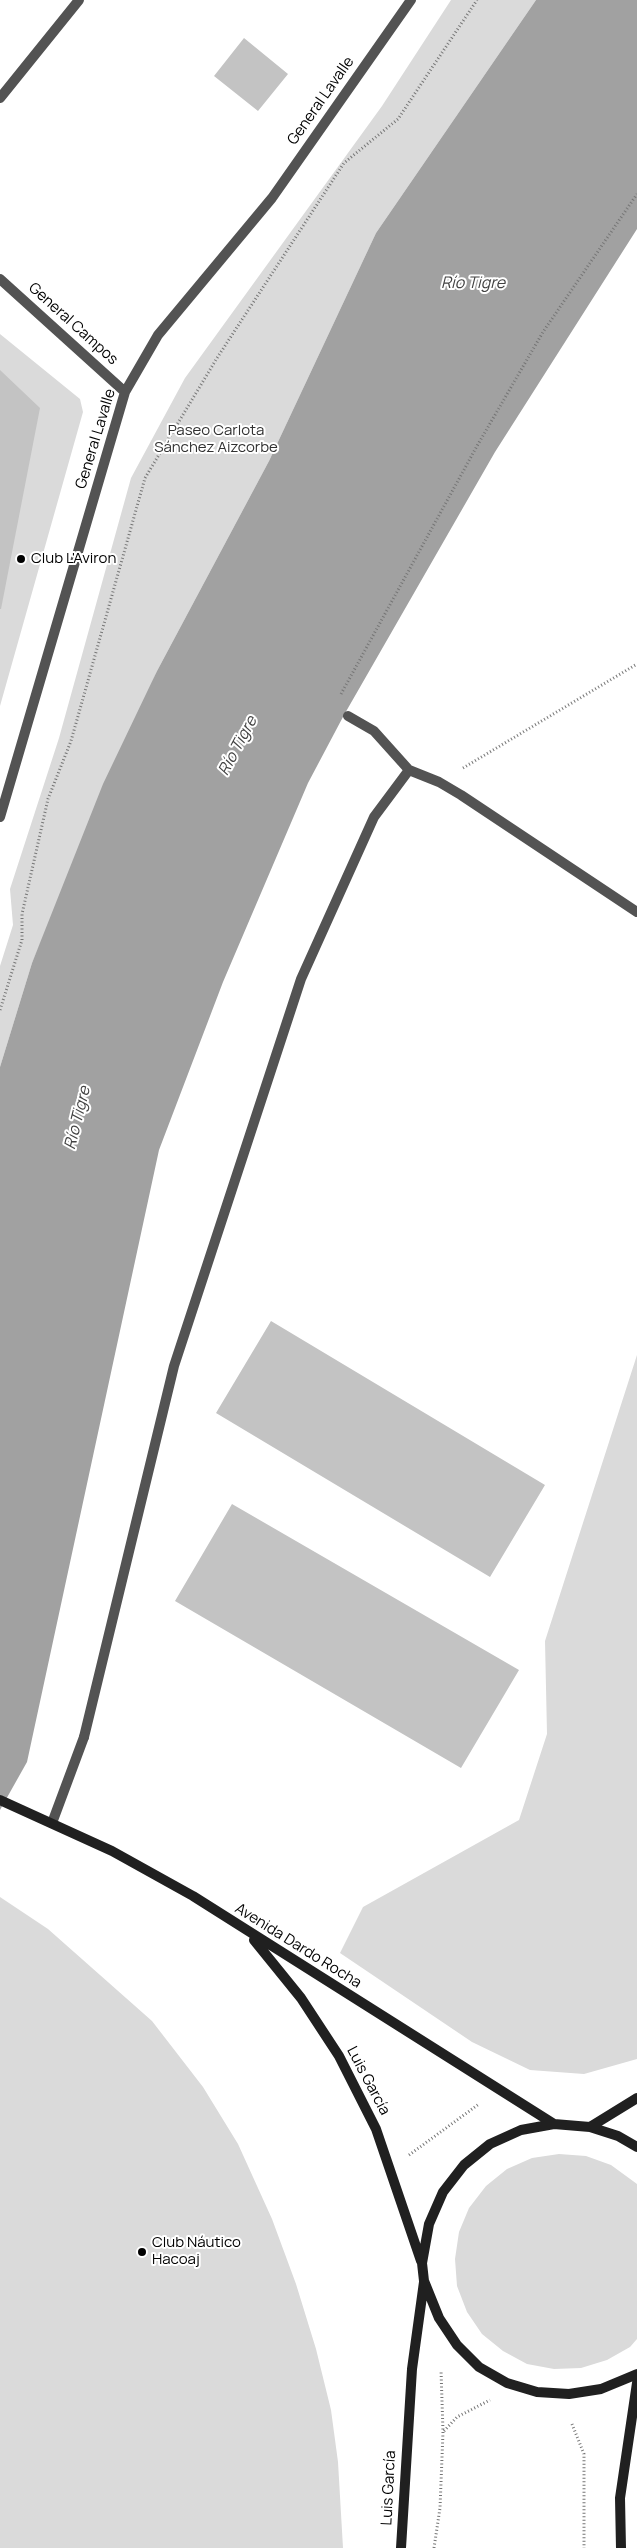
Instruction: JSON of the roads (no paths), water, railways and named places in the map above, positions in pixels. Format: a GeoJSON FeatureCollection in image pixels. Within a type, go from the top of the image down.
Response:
{"type":"FeatureCollection","features":[{"type":"Feature","properties":{"kind":"main road","name":"Avenida Dardo Rocha"},"geometry":{"type":"LineString","coordinates":[[0,1800],[112,1851],[169,1882],[554,2124]]}},
{"type":"Feature","properties":{"kind":"main road","name":"Luis García"},"geometry":{"type":"LineString","coordinates":[[249,1933],[301,1998],[339,2056],[376,2129],[422,2263]]}},
{"type":"Feature","properties":{"kind":"main road"},"geometry":{"type":"LineString","coordinates":[[590,2127],[637,2098]]}},
{"type":"Feature","properties":{"kind":"main road"},"geometry":{"type":"LineString","coordinates":[[637,2147],[618,2136],[590,2127],[554,2124],[521,2130],[490,2144],[464,2165],[443,2192],[430,2224],[422,2263],[424,2281],[439,2318],[456,2345],[479,2367],[507,2383],[537,2392],[569,2394],[601,2389],[637,2374]]}},
{"type":"Feature","properties":{"kind":"main road","name":"Luis García"},"geometry":{"type":"LineString","coordinates":[[401,2548],[412,2369],[424,2281]]}},
{"type":"Feature","properties":{"kind":"main road"},"geometry":{"type":"LineString","coordinates":[[621,2548],[620,2498],[637,2384]]}},
{"type":"Feature","properties":{"kind":"street"},"geometry":{"type":"LineString","coordinates":[[0,98],[78,0]]}},
{"type":"Feature","properties":{"kind":"street","name":"General Lavalle"},"geometry":{"type":"LineString","coordinates":[[0,817],[126,392],[158,334],[272,198],[411,0]]}},
{"type":"Feature","properties":{"kind":"street","name":"General Campos"},"geometry":{"type":"LineString","coordinates":[[0,279],[126,392]]}},
{"type":"Feature","properties":{"kind":"street"},"geometry":{"type":"LineString","coordinates":[[348,716],[374,731],[409,770],[439,782],[637,912]]}},
{"type":"Feature","properties":{"kind":"street"},"geometry":{"type":"LineString","coordinates":[[52,1823],[84,1737],[174,1366],[301,979],[374,817],[409,770]]}},
{"type":"Feature","properties":{"kind":"water","name":"Río Tigre"},"geometry":{"type":"Polygon","coordinates":[[[536,0],[637,0],[637,229],[495,452],[344,715],[308,783],[223,982],[159,1150],[27,1762],[0,1810],[0,1067],[32,963],[103,784],[157,671],[269,461],[376,233],[536,0]]]}},
{"type":"Feature","properties":{"kind":"place","name":"Club L'Aviron"},"geometry":{"type":"Point","coordinates":[21,559]}},
{"type":"Feature","properties":{"kind":"place","name":"Club Náutico Hacoaj"},"geometry":{"type":"Point","coordinates":[142,2252]}},
{"type":"Feature","properties":{"kind":"park label","name":"Paseo Carlota Sánchez Aizcorbe"},"geometry":{"type":"Point","coordinates":[216,440]}}]}
